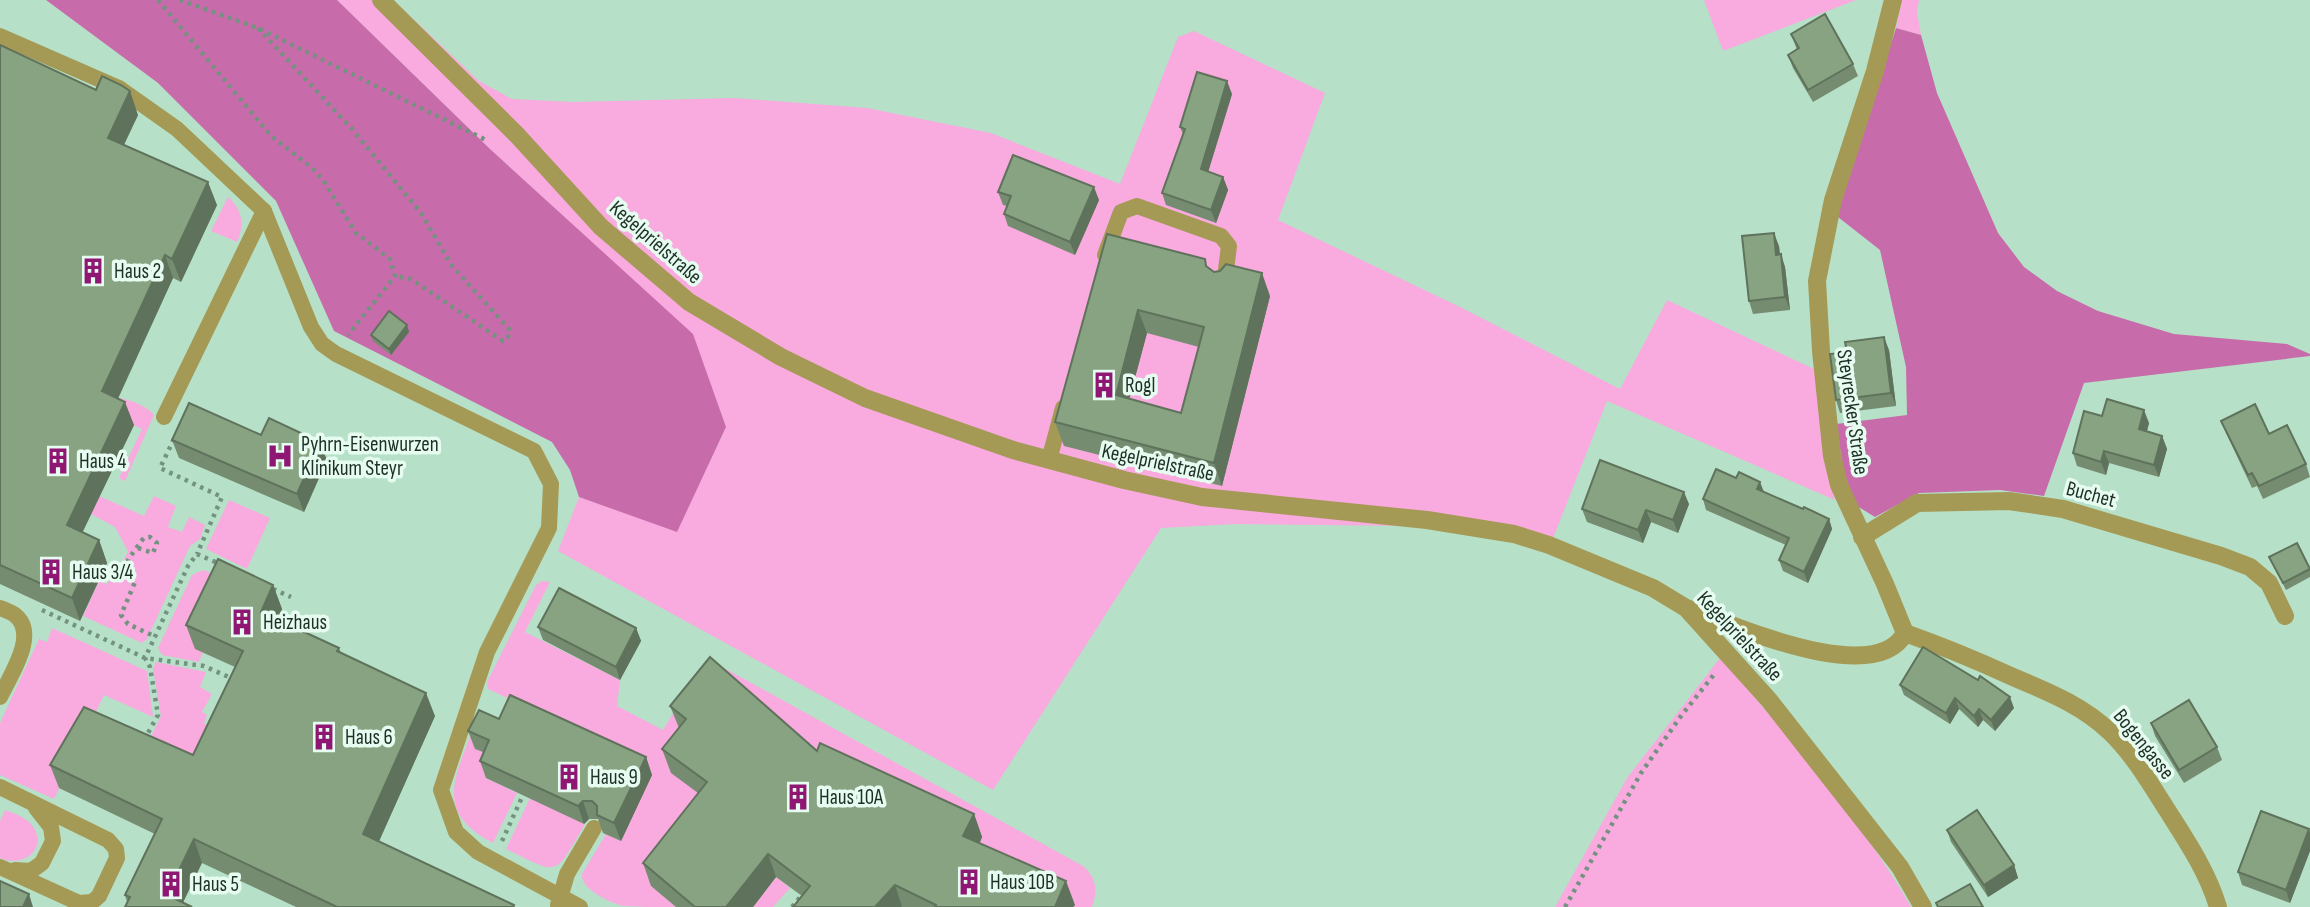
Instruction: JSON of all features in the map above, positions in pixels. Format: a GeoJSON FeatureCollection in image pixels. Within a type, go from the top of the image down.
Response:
{"type":"FeatureCollection","features":[{"type":"Feature","properties":{"kind":"street","name":"Kegelprielstraße"},"geometry":{"type":"LineString","coordinates":[[381,0],[517,135],[601,227],[689,302],[781,357],[865,398],[1049,460],[1202,497],[1427,520],[1514,534],[1612,569],[1654,588],[1686,608],[1769,700],[1900,867],[1923,907]]}},
{"type":"Feature","properties":{"kind":"street","name":"Steyrecker Straße"},"geometry":{"type":"LineString","coordinates":[[1893,0],[1875,71],[1833,201],[1817,281],[1832,456],[1839,485],[1905,633]]}},
{"type":"Feature","properties":{"kind":"street","name":"Buchet"},"geometry":{"type":"LineString","coordinates":[[1862,537],[1917,503],[2010,501],[2063,509],[2221,556],[2250,568],[2269,583],[2285,616]]}},
{"type":"Feature","properties":{"kind":"street"},"geometry":{"type":"LineString","coordinates":[[1686,608],[1781,642],[1834,655],[1867,655],[1889,649],[1899,644],[1905,633]]}},
{"type":"Feature","properties":{"kind":"street","name":"Bogengasse"},"geometry":{"type":"LineString","coordinates":[[1905,633],[1961,653],[2062,698],[2089,713],[2111,733],[2138,765],[2199,860],[2218,907]]}},
{"type":"Feature","properties":{"kind":"lane"},"geometry":{"type":"LineString","coordinates":[[0,36],[119,88],[177,129],[264,211],[311,327],[322,344],[336,354],[534,452],[551,484],[549,528],[487,652],[441,790],[456,832],[478,852],[559,903],[580,907]]}},
{"type":"Feature","properties":{"kind":"lane"},"geometry":{"type":"LineString","coordinates":[[1099,276],[1110,236],[1121,212],[1138,206],[1221,236],[1229,246],[1224,285]]}},
{"type":"Feature","properties":{"kind":"lane"},"geometry":{"type":"LineString","coordinates":[[164,416],[264,211]]}},
{"type":"Feature","properties":{"kind":"lane"},"geometry":{"type":"LineString","coordinates":[[1049,460],[1067,394]]}},
{"type":"Feature","properties":{"kind":"lane"},"geometry":{"type":"LineString","coordinates":[[0,608],[16,615],[25,627],[25,643],[0,697]]}},
{"type":"Feature","properties":{"kind":"lane"},"geometry":{"type":"LineString","coordinates":[[0,787],[108,840],[116,849],[117,858],[99,897],[92,902],[79,902],[3,868]]}},
{"type":"Feature","properties":{"kind":"lane"},"geometry":{"type":"LineString","coordinates":[[3,868],[32,871],[42,863],[53,841],[51,827],[32,803]]}},
{"type":"Feature","properties":{"kind":"lane"},"geometry":{"type":"LineString","coordinates":[[559,903],[567,874],[594,828]]}},
{"type":"Feature","properties":{"kind":"path"},"geometry":{"type":"LineString","coordinates":[[158,0],[271,136],[311,167],[323,180],[356,233],[390,259],[395,276]]}},
{"type":"Feature","properties":{"kind":"path"},"geometry":{"type":"LineString","coordinates":[[180,0],[258,28],[503,149],[517,135]]}},
{"type":"Feature","properties":{"kind":"path"},"geometry":{"type":"LineString","coordinates":[[258,28],[352,129],[421,213],[452,266],[510,330],[508,337],[503,341],[411,279],[395,276]]}},
{"type":"Feature","properties":{"kind":"path"},"geometry":{"type":"LineString","coordinates":[[336,354],[344,338],[395,276]]}},
{"type":"Feature","properties":{"kind":"path"},"geometry":{"type":"LineString","coordinates":[[145,658],[222,497],[160,468],[175,436]]}},
{"type":"Feature","properties":{"kind":"path"},"geometry":{"type":"LineString","coordinates":[[138,548],[128,560],[135,582],[121,615],[128,624],[156,637]]}},
{"type":"Feature","properties":{"kind":"path"},"geometry":{"type":"LineString","coordinates":[[197,554],[221,565]]}},
{"type":"Feature","properties":{"kind":"path"},"geometry":{"type":"LineString","coordinates":[[267,586],[291,597]]}},
{"type":"Feature","properties":{"kind":"path"},"geometry":{"type":"LineString","coordinates":[[35,607],[145,658],[204,666],[236,680]]}},
{"type":"Feature","properties":{"kind":"path"},"geometry":{"type":"LineString","coordinates":[[1566,907],[1642,774],[1681,716],[1729,656]]}},
{"type":"Feature","properties":{"kind":"path"},"geometry":{"type":"LineString","coordinates":[[138,751],[158,715],[150,667],[145,658]]}},
{"type":"Feature","properties":{"kind":"path"},"geometry":{"type":"LineString","coordinates":[[492,860],[523,795]]}},
{"type":"Feature","properties":{"kind":"path"},"geometry":{"type":"LineString","coordinates":[[792,907],[801,896]]}},
{"type":"Feature","properties":{"kind":"shaded area"},"geometry":{"type":"Polygon","coordinates":[[[46,0],[337,0],[490,149],[693,334],[726,427],[677,532],[579,497],[570,470],[552,442],[334,331],[276,201],[158,83],[46,0]]]}},
{"type":"Feature","properties":{"kind":"shaded area"},"geometry":{"type":"Polygon","coordinates":[[[337,0],[393,0],[479,81],[512,99],[573,102],[734,98],[867,108],[991,133],[1120,184],[1178,37],[1194,31],[1325,93],[1278,220],[1458,306],[1620,389],[1667,300],[1816,370],[1827,469],[1835,500],[1607,401],[1548,551],[1515,542],[1413,526],[1236,524],[1161,528],[993,790],[558,551],[579,497],[677,531],[726,427],[693,335],[490,149],[337,0]]]}},
{"type":"Feature","properties":{"kind":"shaded area"},"geometry":{"type":"Polygon","coordinates":[[[1704,0],[1856,0],[1723,51],[1704,0]]]}},
{"type":"Feature","properties":{"kind":"shaded area"},"geometry":{"type":"Polygon","coordinates":[[[1902,0],[1919,0],[1917,12],[1921,35],[1896,28],[1902,0]]]}},
{"type":"Feature","properties":{"kind":"shaded area"},"geometry":{"type":"Polygon","coordinates":[[[1896,28],[1921,35],[1937,93],[1998,233],[2024,267],[2057,291],[2098,311],[2174,334],[2287,344],[2310,356],[2084,383],[2044,496],[2000,490],[1919,493],[1875,517],[1857,506],[1846,486],[1836,424],[1907,415],[1906,367],[1880,250],[1838,217],[1840,202],[1896,28]]]}},
{"type":"Feature","properties":{"kind":"shaded area"},"geometry":{"type":"Polygon","coordinates":[[[228,197],[241,218],[237,242],[211,231],[228,197]]]}},
{"type":"Feature","properties":{"kind":"shaded area"},"geometry":{"type":"Polygon","coordinates":[[[116,398],[136,403],[154,415],[125,481],[119,478],[142,429],[107,413],[116,398]]]}},
{"type":"Feature","properties":{"kind":"shaded area"},"geometry":{"type":"Polygon","coordinates":[[[99,496],[144,516],[154,496],[176,506],[168,527],[182,532],[189,517],[205,525],[200,539],[190,546],[147,639],[142,643],[83,616],[99,581],[107,584],[128,551],[115,527],[91,514],[99,496]]]}},
{"type":"Feature","properties":{"kind":"shaded area"},"geometry":{"type":"Polygon","coordinates":[[[229,500],[270,518],[247,569],[206,549],[229,500]]]}},
{"type":"Feature","properties":{"kind":"shaded area"},"geometry":{"type":"Polygon","coordinates":[[[203,570],[221,576],[195,648],[203,652],[199,662],[162,655],[158,648],[192,575],[203,570]]]}},
{"type":"Feature","properties":{"kind":"shaded area"},"geometry":{"type":"Polygon","coordinates":[[[542,581],[550,582],[525,632],[620,680],[617,706],[663,730],[700,669],[718,681],[726,669],[1083,866],[1095,885],[1092,907],[1073,907],[1074,905],[972,859],[982,838],[730,816],[651,886],[676,907],[624,906],[597,894],[586,885],[582,874],[606,834],[621,841],[521,704],[488,689],[487,682],[536,585],[542,581]]]}},
{"type":"Feature","properties":{"kind":"shaded area"},"geometry":{"type":"Polygon","coordinates":[[[52,628],[147,671],[153,717],[104,695],[54,799],[0,775],[0,723],[39,639],[47,642],[52,628]]]}},
{"type":"Feature","properties":{"kind":"shaded area"},"geometry":{"type":"Polygon","coordinates":[[[1720,658],[1797,747],[1846,809],[1911,907],[1555,907],[1627,778],[1720,658]]]}},
{"type":"Feature","properties":{"kind":"shaded area"},"geometry":{"type":"Polygon","coordinates":[[[156,662],[206,672],[200,687],[212,694],[202,712],[207,715],[204,723],[211,727],[201,779],[143,753],[161,716],[153,669],[156,662]]]}},
{"type":"Feature","properties":{"kind":"shaded area"},"geometry":{"type":"Polygon","coordinates":[[[475,723],[496,758],[486,778],[517,793],[493,843],[474,831],[455,805],[456,775],[475,723]]]}},
{"type":"Feature","properties":{"kind":"shaded area"},"geometry":{"type":"Polygon","coordinates":[[[530,798],[585,824],[567,854],[554,866],[537,864],[506,849],[530,798]]]}},
{"type":"Feature","properties":{"kind":"shaded area"},"geometry":{"type":"Polygon","coordinates":[[[5,810],[21,817],[34,828],[37,836],[35,850],[24,859],[17,861],[0,858],[0,821],[5,810]]]}},
{"type":"Feature","properties":{"kind":"shaded area"},"geometry":{"type":"Polygon","coordinates":[[[776,877],[790,888],[773,907],[753,907],[776,877]]]}},
{"type":"Feature","properties":{"kind":"building"},"geometry":{"type":"Polygon","coordinates":[[[1825,14],[1853,64],[1808,90],[1788,55],[1799,48],[1791,34],[1825,14]]]}},
{"type":"Feature","properties":{"kind":"building"},"geometry":{"type":"Polygon","coordinates":[[[0,45],[96,90],[102,76],[121,85],[130,91],[108,138],[208,182],[172,259],[165,255],[102,391],[125,402],[67,525],[99,540],[72,598],[0,565],[0,45]]]}},
{"type":"Feature","properties":{"kind":"building"},"geometry":{"type":"Polygon","coordinates":[[[1197,72],[1227,81],[1201,169],[1223,177],[1211,210],[1162,193],[1185,129],[1180,127],[1197,72]]]}},
{"type":"Feature","properties":{"kind":"building"},"geometry":{"type":"Polygon","coordinates":[[[1013,155],[1094,187],[1070,242],[1004,214],[1011,196],[998,192],[1013,155]]]}},
{"type":"Feature","properties":{"kind":"building"},"geometry":{"type":"Polygon","coordinates":[[[1774,233],[1776,255],[1781,254],[1785,297],[1749,301],[1742,236],[1774,233]]]}},
{"type":"Feature","properties":{"kind":"building","name":"Rogl"},"geometry":{"type":"Polygon","coordinates":[[[1107,234],[1205,259],[1206,266],[1214,272],[1220,271],[1226,264],[1262,273],[1214,463],[1055,422],[1107,234]],[[1138,310],[1116,395],[1181,413],[1204,327],[1138,310]]]}},
{"type":"Feature","properties":{"kind":"building"},"geometry":{"type":"Polygon","coordinates":[[[389,311],[407,325],[389,349],[371,335],[389,311]]]}},
{"type":"Feature","properties":{"kind":"building"},"geometry":{"type":"Polygon","coordinates":[[[1884,337],[1891,393],[1836,400],[1830,354],[1847,352],[1845,342],[1884,337]]]}},
{"type":"Feature","properties":{"kind":"building"},"geometry":{"type":"Polygon","coordinates":[[[2107,399],[2144,410],[2139,429],[2162,436],[2154,465],[2104,451],[2101,462],[2073,453],[2084,411],[2102,416],[2107,399]]]}},
{"type":"Feature","properties":{"kind":"building"},"geometry":{"type":"Polygon","coordinates":[[[189,403],[261,435],[269,418],[320,442],[297,494],[172,440],[189,403]]]}},
{"type":"Feature","properties":{"kind":"building"},"geometry":{"type":"Polygon","coordinates":[[[2255,404],[2269,434],[2287,425],[2306,464],[2259,486],[2252,473],[2248,475],[2221,421],[2255,404]]]}},
{"type":"Feature","properties":{"kind":"building"},"geometry":{"type":"Polygon","coordinates":[[[1600,460],[1684,492],[1673,520],[1646,510],[1638,530],[1582,509],[1600,460]]]}},
{"type":"Feature","properties":{"kind":"building"},"geometry":{"type":"Polygon","coordinates":[[[1716,469],[1736,478],[1739,472],[1760,482],[1757,489],[1829,519],[1804,572],[1779,560],[1789,538],[1703,499],[1716,469]]]}},
{"type":"Feature","properties":{"kind":"building"},"geometry":{"type":"Polygon","coordinates":[[[2297,543],[2310,569],[2283,583],[2269,557],[2297,543]]]}},
{"type":"Feature","properties":{"kind":"building"},"geometry":{"type":"Polygon","coordinates":[[[218,559],[273,585],[261,612],[426,693],[363,834],[514,905],[513,907],[337,907],[194,839],[167,895],[192,907],[125,907],[130,897],[125,895],[162,819],[50,765],[84,707],[193,755],[243,651],[186,625],[218,559]]]}},
{"type":"Feature","properties":{"kind":"building"},"geometry":{"type":"Polygon","coordinates":[[[559,588],[636,628],[616,667],[538,627],[559,588]]]}},
{"type":"Feature","properties":{"kind":"building"},"geometry":{"type":"Polygon","coordinates":[[[1923,647],[1978,680],[1980,676],[2010,697],[1991,720],[1979,709],[1974,716],[1955,698],[1946,713],[1900,685],[1923,647]]]}},
{"type":"Feature","properties":{"kind":"building","name":"Haus 10A"},"geometry":{"type":"Polygon","coordinates":[[[710,657],[817,751],[820,743],[974,814],[963,836],[1066,881],[1055,907],[935,907],[936,905],[895,885],[875,907],[793,907],[810,886],[768,854],[726,907],[695,907],[643,863],[707,782],[662,749],[686,719],[670,706],[710,657]]]}},
{"type":"Feature","properties":{"kind":"building","name":"Haus 9"},"geometry":{"type":"Polygon","coordinates":[[[510,695],[646,757],[614,823],[597,815],[597,806],[592,801],[583,801],[578,806],[480,761],[489,740],[468,731],[479,710],[499,719],[510,695]]]}},
{"type":"Feature","properties":{"kind":"building"},"geometry":{"type":"Polygon","coordinates":[[[2189,700],[2217,747],[2179,770],[2151,723],[2189,700]]]}},
{"type":"Feature","properties":{"kind":"building"},"geometry":{"type":"Polygon","coordinates":[[[1977,810],[2014,865],[1984,885],[1947,830],[1977,810]]]}},
{"type":"Feature","properties":{"kind":"building"},"geometry":{"type":"Polygon","coordinates":[[[2261,811],[2309,829],[2286,890],[2238,872],[2261,811]]]}},
{"type":"Feature","properties":{"kind":"building"},"geometry":{"type":"Polygon","coordinates":[[[0,881],[29,894],[23,907],[0,907],[0,881]]]}},
{"type":"Feature","properties":{"kind":"building"},"geometry":{"type":"Polygon","coordinates":[[[1970,884],[1983,907],[1938,907],[1936,903],[1970,884]]]}},
{"type":"Feature","properties":{"kind":"place","name":"Haus 2"},"geometry":{"type":"Point","coordinates":[93,271]}},
{"type":"Feature","properties":{"kind":"place","name":"Rogl"},"geometry":{"type":"Point","coordinates":[1104,385]}},
{"type":"Feature","properties":{"kind":"place","name":"Pyhrn-Eisenwurzen Klinikum Steyr"},"geometry":{"type":"Point","coordinates":[280,456]}},
{"type":"Feature","properties":{"kind":"place","name":"Haus 4"},"geometry":{"type":"Point","coordinates":[58,461]}},
{"type":"Feature","properties":{"kind":"place","name":"Haus 3/4"},"geometry":{"type":"Point","coordinates":[51,572]}},
{"type":"Feature","properties":{"kind":"place","name":"Heizhaus"},"geometry":{"type":"Point","coordinates":[242,622]}},
{"type":"Feature","properties":{"kind":"place","name":"Haus 6"},"geometry":{"type":"Point","coordinates":[324,737]}},
{"type":"Feature","properties":{"kind":"place","name":"Haus 9"},"geometry":{"type":"Point","coordinates":[569,777]}},
{"type":"Feature","properties":{"kind":"place","name":"Haus 10A"},"geometry":{"type":"Point","coordinates":[798,797]}},
{"type":"Feature","properties":{"kind":"place","name":"Haus 10B"},"geometry":{"type":"Point","coordinates":[969,882]}},
{"type":"Feature","properties":{"kind":"place","name":"Haus 5"},"geometry":{"type":"Point","coordinates":[171,884]}}]}
